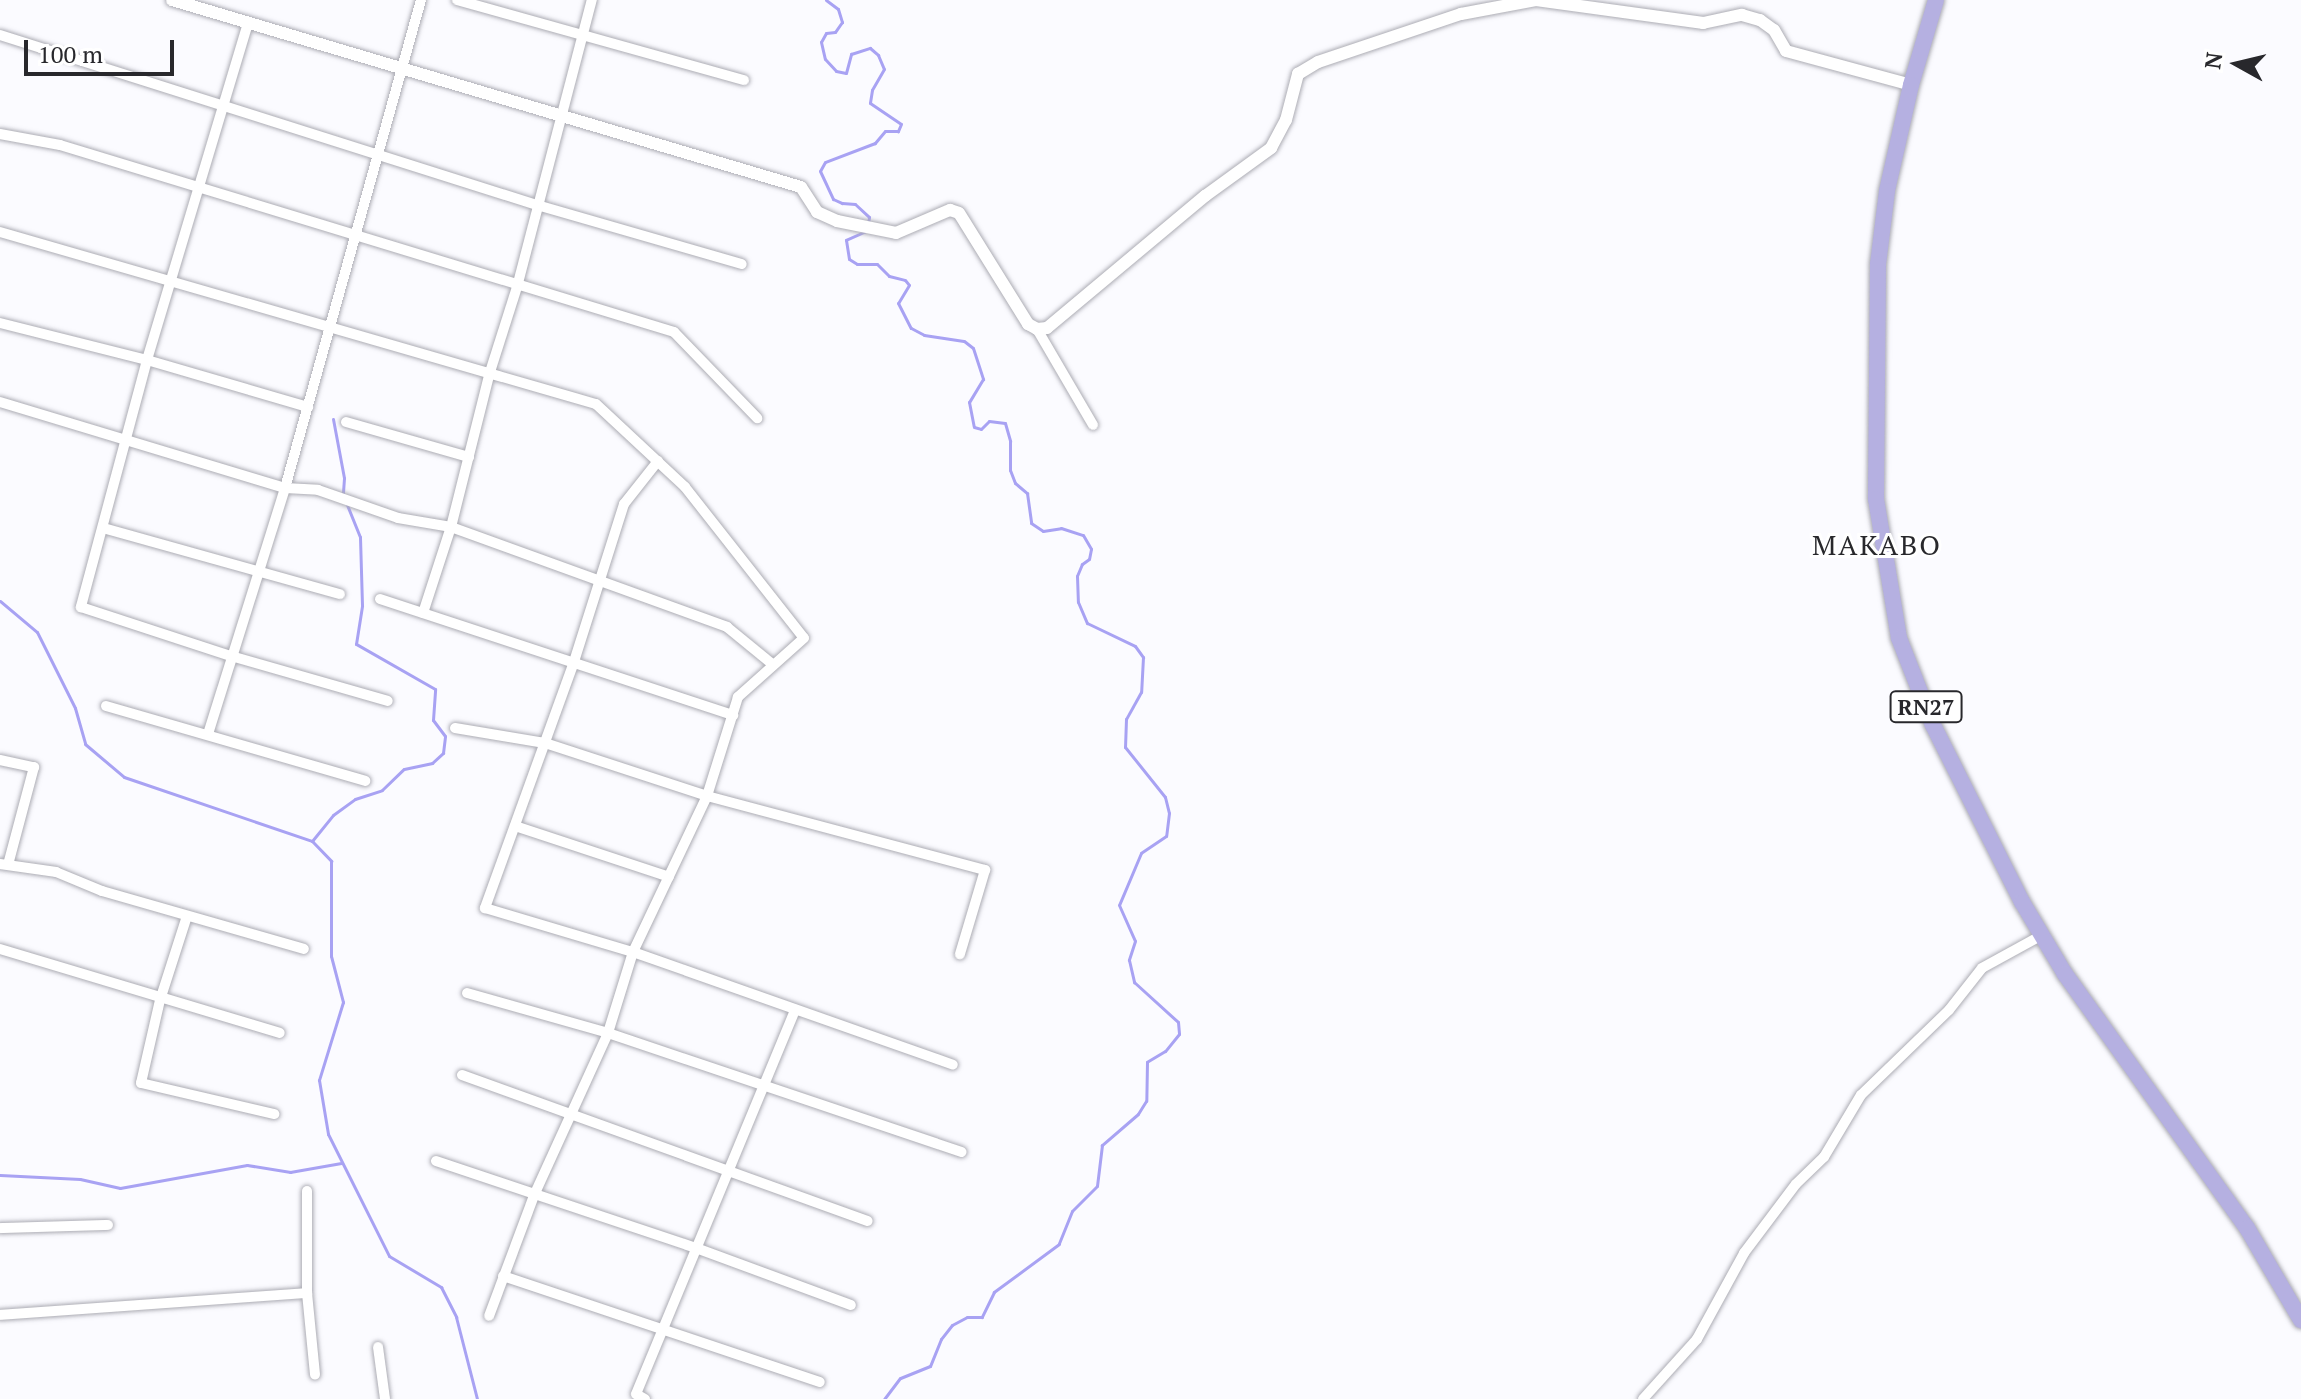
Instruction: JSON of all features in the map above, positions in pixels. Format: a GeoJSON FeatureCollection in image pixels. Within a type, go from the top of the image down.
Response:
{"type":"FeatureCollection","features":[{"type":"Feature","properties":{"kind":"main road","name":"RN27"},"geometry":{"type":"LineString","coordinates":[[1936,0],[1911,85],[1887,191],[1878,264],[1876,499],[1899,638],[1933,725],[2042,935],[2065,974],[2247,1228],[2301,1320]]}},
{"type":"Feature","properties":{"kind":"street"},"geometry":{"type":"LineString","coordinates":[[172,0],[559,118],[801,187],[817,212],[837,221],[896,233],[950,210],[959,213],[1028,324],[1037,329],[1093,425]]}},
{"type":"Feature","properties":{"kind":"street"},"geometry":{"type":"LineString","coordinates":[[208,734],[285,488],[421,0]]}},
{"type":"Feature","properties":{"kind":"street"},"geometry":{"type":"LineString","coordinates":[[457,0],[744,80]]}},
{"type":"Feature","properties":{"kind":"street"},"geometry":{"type":"LineString","coordinates":[[423,613],[451,527],[592,0]]}},
{"type":"Feature","properties":{"kind":"street"},"geometry":{"type":"LineString","coordinates":[[1037,329],[1047,328],[1205,196],[1271,148],[1286,120],[1298,74],[1318,62],[1461,14],[1516,1],[1536,0],[1703,23],[1742,15],[1760,20],[1774,30],[1786,51],[1911,85]]}},
{"type":"Feature","properties":{"kind":"street"},"geometry":{"type":"LineString","coordinates":[[248,23],[147,360],[81,607],[231,656],[388,701]]}},
{"type":"Feature","properties":{"kind":"street"},"geometry":{"type":"LineString","coordinates":[[0,35],[537,205],[742,264]]}},
{"type":"Feature","properties":{"kind":"street"},"geometry":{"type":"LineString","coordinates":[[0,134],[60,145],[517,287],[674,332],[757,418]]}},
{"type":"Feature","properties":{"kind":"street"},"geometry":{"type":"LineString","coordinates":[[0,232],[596,404],[685,487],[804,638],[738,697],[707,796],[633,952],[608,1033],[535,1193],[489,1316]]}},
{"type":"Feature","properties":{"kind":"street"},"geometry":{"type":"LineString","coordinates":[[0,323],[147,360],[308,407]]}},
{"type":"Feature","properties":{"kind":"street"},"geometry":{"type":"LineString","coordinates":[[0,402],[285,488],[318,490],[398,518],[451,527],[727,627],[772,664]]}},
{"type":"Feature","properties":{"kind":"street"},"geometry":{"type":"LineString","coordinates":[[346,422],[469,457]]}},
{"type":"Feature","properties":{"kind":"street"},"geometry":{"type":"LineString","coordinates":[[658,461],[624,504],[574,662],[485,908],[633,952],[953,1065]]}},
{"type":"Feature","properties":{"kind":"street"},"geometry":{"type":"LineString","coordinates":[[103,528],[340,594]]}},
{"type":"Feature","properties":{"kind":"street"},"geometry":{"type":"LineString","coordinates":[[380,599],[733,715]]}},
{"type":"Feature","properties":{"kind":"street"},"geometry":{"type":"LineString","coordinates":[[106,706],[365,781]]}},
{"type":"Feature","properties":{"kind":"street"},"geometry":{"type":"LineString","coordinates":[[455,728],[545,743],[707,796],[985,870],[960,954]]}},
{"type":"Feature","properties":{"kind":"street"},"geometry":{"type":"LineString","coordinates":[[0,760],[34,767],[4,865],[56,872],[102,891],[304,949]]}},
{"type":"Feature","properties":{"kind":"street"},"geometry":{"type":"LineString","coordinates":[[515,826],[669,877]]}},
{"type":"Feature","properties":{"kind":"street"},"geometry":{"type":"LineString","coordinates":[[187,916],[160,1000],[141,1083],[274,1114]]}},
{"type":"Feature","properties":{"kind":"street"},"geometry":{"type":"LineString","coordinates":[[1643,1399],[1697,1339],[1744,1253],[1796,1184],[1824,1157],[1861,1095],[1949,1010],[1982,968],[2042,935]]}},
{"type":"Feature","properties":{"kind":"street"},"geometry":{"type":"LineString","coordinates":[[0,949],[160,1000],[280,1033]]}},
{"type":"Feature","properties":{"kind":"street"},"geometry":{"type":"LineString","coordinates":[[467,993],[608,1033],[962,1152]]}},
{"type":"Feature","properties":{"kind":"street"},"geometry":{"type":"LineString","coordinates":[[645,1399],[636,1394],[795,1010]]}},
{"type":"Feature","properties":{"kind":"street"},"geometry":{"type":"LineString","coordinates":[[462,1075],[729,1168],[868,1221]]}},
{"type":"Feature","properties":{"kind":"street"},"geometry":{"type":"LineString","coordinates":[[436,1161],[696,1248],[851,1305]]}},
{"type":"Feature","properties":{"kind":"street"},"geometry":{"type":"LineString","coordinates":[[307,1191],[307,1293],[315,1375]]}},
{"type":"Feature","properties":{"kind":"street"},"geometry":{"type":"LineString","coordinates":[[0,1228],[108,1225]]}},
{"type":"Feature","properties":{"kind":"street"},"geometry":{"type":"LineString","coordinates":[[503,1276],[820,1382]]}},
{"type":"Feature","properties":{"kind":"street"},"geometry":{"type":"LineString","coordinates":[[0,1315],[307,1293]]}},
{"type":"Feature","properties":{"kind":"street"},"geometry":{"type":"LineString","coordinates":[[378,1347],[385,1399]]}},
{"type":"Feature","properties":{"kind":"waterway"},"geometry":{"type":"LineString","coordinates":[[826,0],[838,9],[842,22],[835,32],[826,33],[821,42],[825,59],[836,71],[846,73],[851,54],[870,48],[878,55],[884,69],[872,90],[870,103],[901,124],[898,131],[885,131],[875,143],[825,162],[820,171],[833,199],[855,204],[869,217],[868,224]]}},
{"type":"Feature","properties":{"kind":"waterway"},"geometry":{"type":"LineString","coordinates":[[866,231],[846,240],[849,259],[857,264],[877,264],[889,276],[905,280],[909,285],[898,303],[911,328],[924,335],[964,341],[973,348],[983,379],[969,402],[974,427],[981,429],[989,421],[1005,423],[1010,441],[1010,470],[1015,483],[1027,493],[1031,523],[1043,531],[1061,528],[1083,535],[1091,549],[1089,559],[1082,564],[1077,576],[1078,602],[1087,623],[1135,646],[1143,657],[1141,692],[1126,719],[1125,747],[1165,797],[1169,813],[1166,836],[1141,853],[1119,905],[1135,941],[1129,960],[1134,982],[1178,1022],[1179,1034],[1165,1051],[1147,1062],[1146,1101],[1138,1114],[1102,1145],[1097,1186],[1072,1211],[1059,1244],[994,1292],[982,1317],[967,1317],[952,1325],[941,1339],[930,1366],[900,1378],[884,1399]]}},
{"type":"Feature","properties":{"kind":"waterway"},"geometry":{"type":"LineString","coordinates":[[333,419],[344,478],[343,494]]}},
{"type":"Feature","properties":{"kind":"waterway"},"geometry":{"type":"LineString","coordinates":[[312,841],[333,815],[355,799],[382,790],[404,769],[432,763],[443,753],[445,736],[433,720],[435,689],[356,644],[362,605],[360,537],[347,505]]}},
{"type":"Feature","properties":{"kind":"waterway"},"geometry":{"type":"LineString","coordinates":[[0,601],[37,632],[75,708],[85,744],[124,777],[312,841],[331,861],[331,956],[343,1002],[319,1080],[328,1134],[389,1256],[441,1287],[456,1317],[477,1399]]}},
{"type":"Feature","properties":{"kind":"waterway"},"geometry":{"type":"LineString","coordinates":[[0,1175],[80,1179],[120,1188],[247,1165],[290,1172],[341,1163]]}},
{"type":"Feature","properties":{"kind":"district","name":"MAKABO"},"geometry":{"type":"Point","coordinates":[1877,545]}}]}
